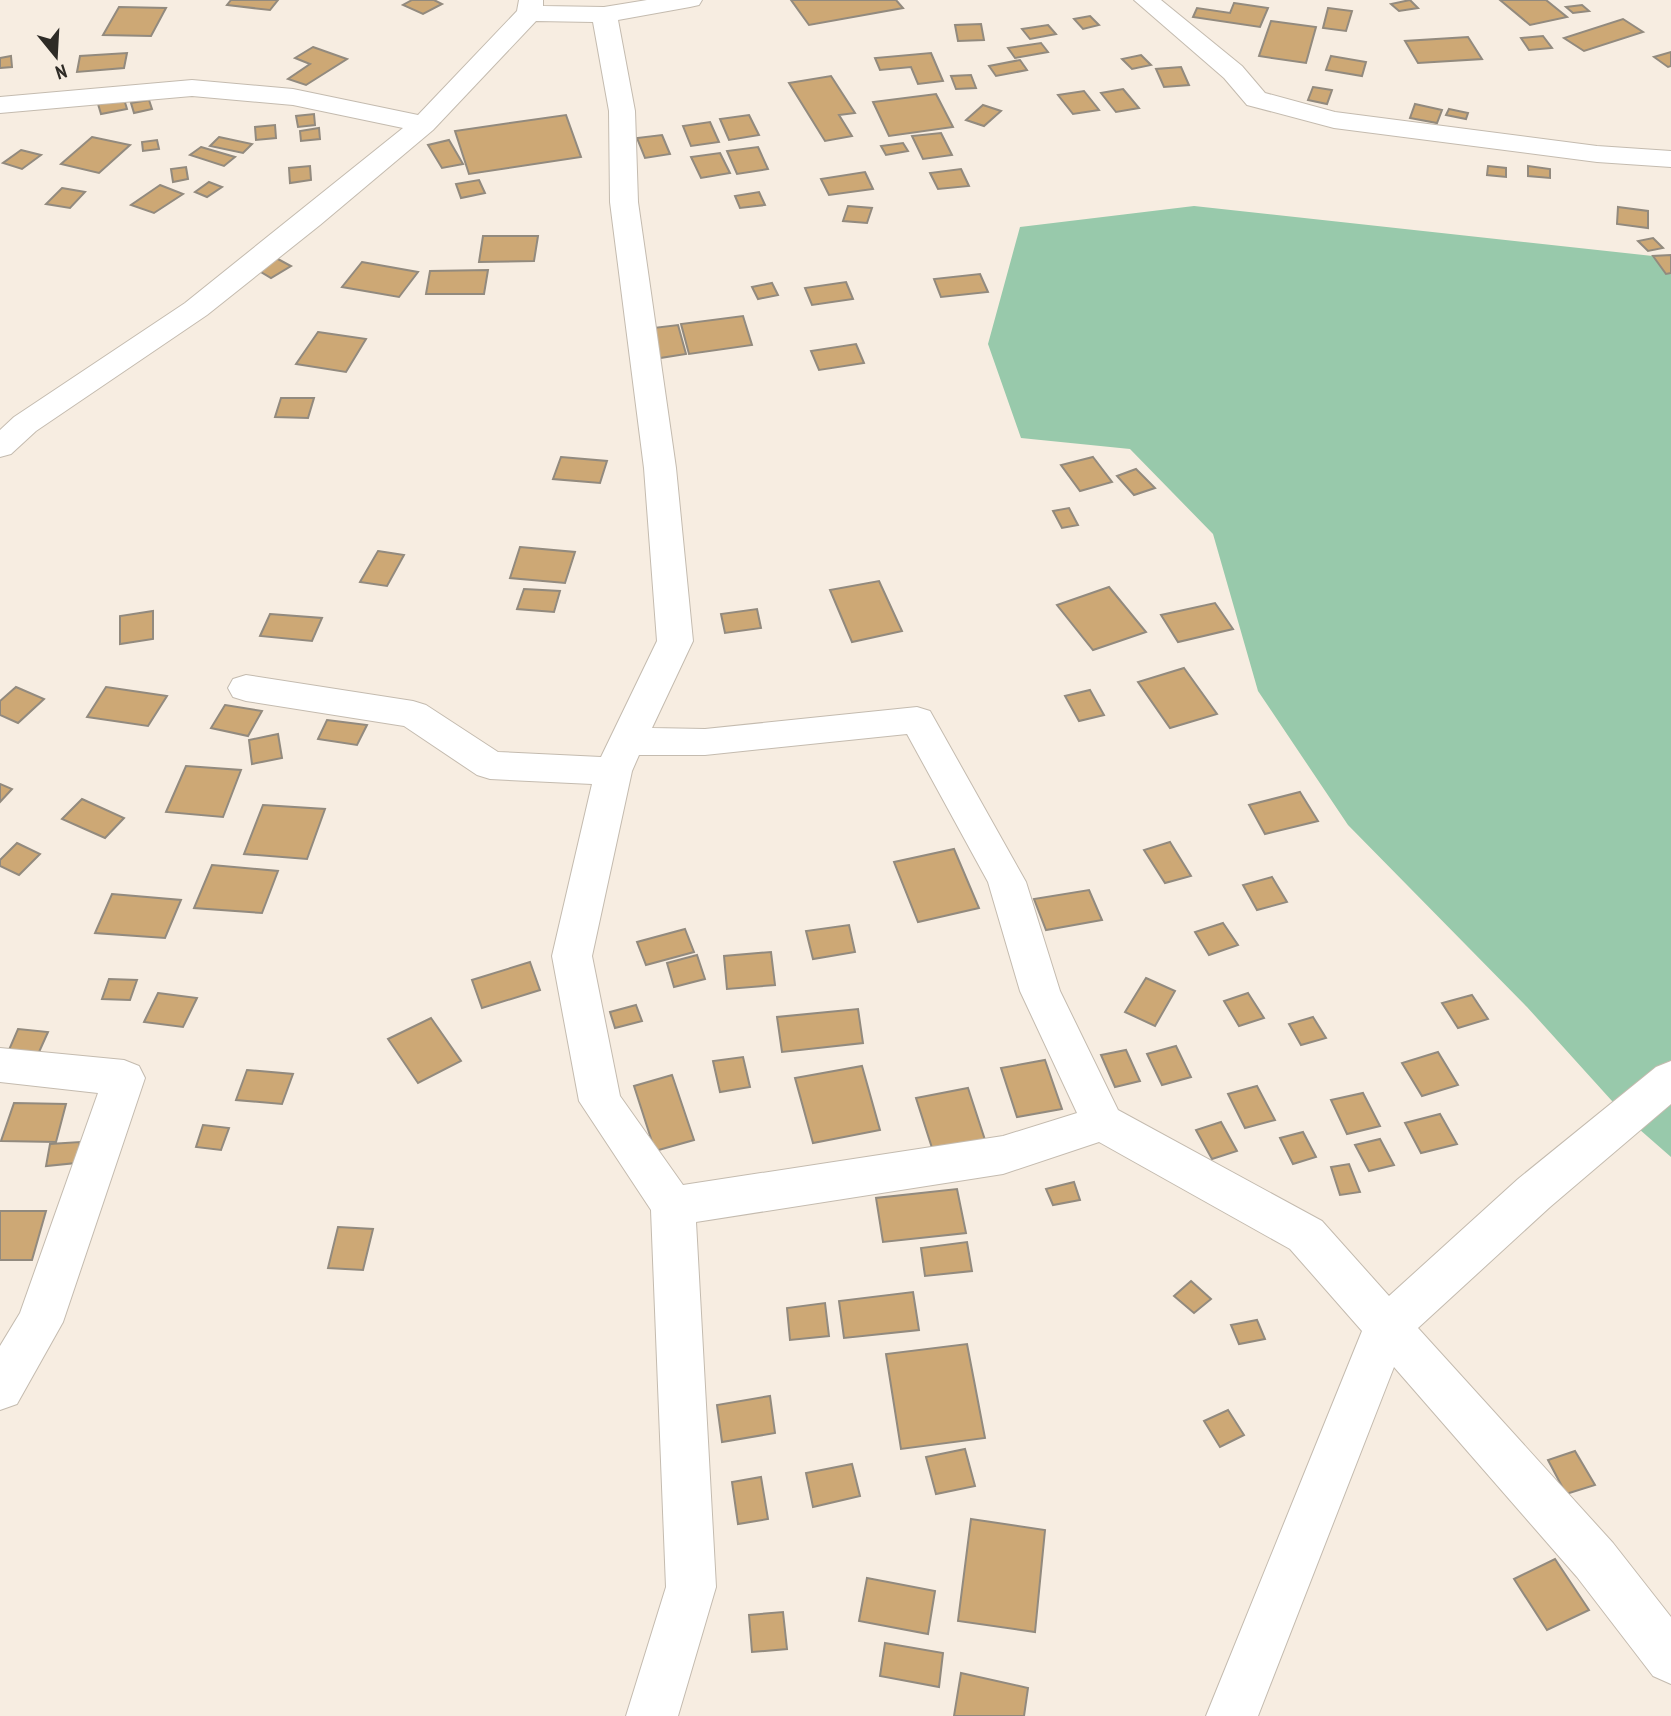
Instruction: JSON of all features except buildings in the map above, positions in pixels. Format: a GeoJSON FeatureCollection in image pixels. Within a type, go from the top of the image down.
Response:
{"type":"FeatureCollection","features":[{"type":"Feature","properties":{"kind":"street"},"geometry":{"type":"LineString","coordinates":[[0,447],[25,424],[196,309],[424,124],[530,6],[604,15],[690,0]]}},
{"type":"Feature","properties":{"kind":"street"},"geometry":{"type":"LineString","coordinates":[[1146,0],[1233,72],[1256,99],[1334,120],[1597,153],[1671,159]]}},
{"type":"Feature","properties":{"kind":"street"},"geometry":{"type":"LineString","coordinates":[[604,15],[622,111],[624,202],[660,468],[675,641],[620,756],[572,956],[600,1101],[673,1206],[691,1587],[652,1716]]}},
{"type":"Feature","properties":{"kind":"street"},"geometry":{"type":"LineString","coordinates":[[0,105],[192,88],[293,97],[424,124]]}},
{"type":"Feature","properties":{"kind":"street"},"geometry":{"type":"LineString","coordinates":[[246,688],[413,714],[490,765],[620,756],[705,742],[918,720],[1007,882],[1040,991],[1103,1123],[1306,1235],[1385,1328],[1595,1560],[1671,1658]]}},
{"type":"Feature","properties":{"kind":"street"},"geometry":{"type":"LineString","coordinates":[[0,1065],[124,1078],[40,1322],[0,1388]]}},
{"type":"Feature","properties":{"kind":"street"},"geometry":{"type":"LineString","coordinates":[[1232,1716],[1385,1328],[1534,1193],[1671,1079]]}},
{"type":"Feature","properties":{"kind":"street"},"geometry":{"type":"LineString","coordinates":[[673,1206],[1003,1155],[1103,1123]]}},
{"type":"Feature","properties":{"kind":"green space"},"geometry":{"type":"Polygon","coordinates":[[[1194,206],[1671,258],[1671,1157],[1631,1122],[1527,1007],[1348,825],[1258,691],[1213,534],[1130,449],[1021,438],[988,344],[1020,227],[1194,206]]]}}]}
